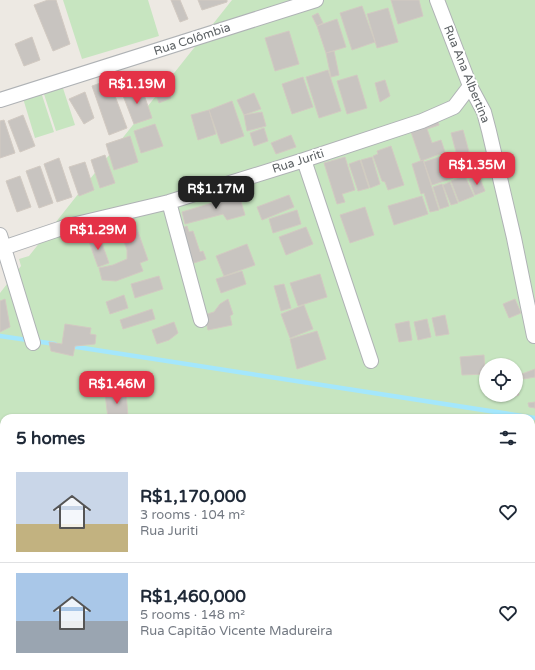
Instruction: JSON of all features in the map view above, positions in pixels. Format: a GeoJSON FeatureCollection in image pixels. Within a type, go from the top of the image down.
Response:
{"type":"FeatureCollection","features":[{"type":"Feature","properties":{"kind":"street","name":"Rua Colômbia"},"geometry":{"type":"LineString","coordinates":[[0,100],[316,0]]}},
{"type":"Feature","properties":{"kind":"street","name":"Rua Ana Albertina"},"geometry":{"type":"LineString","coordinates":[[437,0],[470,86],[484,112],[514,238],[534,336]]}},
{"type":"Feature","properties":{"kind":"street","name":"Rua Juriti"},"geometry":{"type":"LineString","coordinates":[[1,244],[68,226],[169,202],[422,121],[454,107],[470,86]]}},
{"type":"Feature","properties":{"kind":"street"},"geometry":{"type":"LineString","coordinates":[[304,160],[371,362]]}},
{"type":"Feature","properties":{"kind":"street"},"geometry":{"type":"LineString","coordinates":[[169,202],[201,320]]}},
{"type":"Feature","properties":{"kind":"street"},"geometry":{"type":"LineString","coordinates":[[1,244],[33,343]]}},
{"type":"Feature","properties":{"kind":"green space"},"geometry":{"type":"Polygon","coordinates":[[[63,0],[148,0],[159,36],[82,59],[63,0]]]}},
{"type":"Feature","properties":{"kind":"green space"},"geometry":{"type":"Polygon","coordinates":[[[232,0],[535,0],[535,414],[0,414],[0,293],[21,266],[19,259],[29,256],[232,0]]]}},
{"type":"Feature","properties":{"kind":"green space"},"geometry":{"type":"Polygon","coordinates":[[[61,82],[75,125],[56,131],[42,88],[61,82]]]}},
{"type":"Feature","properties":{"kind":"green space"},"geometry":{"type":"Polygon","coordinates":[[[40,89],[54,132],[35,138],[22,95],[40,89]]]}},
{"type":"Feature","properties":{"kind":"building"},"geometry":{"type":"Polygon","coordinates":[[[48,0],[56,0],[70,44],[53,51],[34,5],[48,0]]]}},
{"type":"Feature","properties":{"kind":"building"},"geometry":{"type":"Polygon","coordinates":[[[171,0],[180,0],[188,19],[180,22],[171,0]]]}},
{"type":"Feature","properties":{"kind":"building"},"geometry":{"type":"Polygon","coordinates":[[[198,0],[227,0],[227,2],[202,10],[198,0]]]}},
{"type":"Feature","properties":{"kind":"building"},"geometry":{"type":"Polygon","coordinates":[[[391,0],[419,0],[423,16],[398,24],[391,0]]]}},
{"type":"Feature","properties":{"kind":"building"},"geometry":{"type":"Polygon","coordinates":[[[362,6],[375,42],[352,50],[340,13],[362,6]]]}},
{"type":"Feature","properties":{"kind":"building"},"geometry":{"type":"Polygon","coordinates":[[[388,8],[398,42],[377,48],[367,14],[388,8]]]}},
{"type":"Feature","properties":{"kind":"building"},"geometry":{"type":"Polygon","coordinates":[[[318,13],[323,23],[317,26],[312,16],[318,13]]]}},
{"type":"Feature","properties":{"kind":"building"},"geometry":{"type":"Polygon","coordinates":[[[337,19],[346,47],[326,53],[317,26],[337,19]]]}},
{"type":"Feature","properties":{"kind":"building"},"geometry":{"type":"Polygon","coordinates":[[[289,31],[299,64],[275,71],[265,38],[289,31]]]}},
{"type":"Feature","properties":{"kind":"building"},"geometry":{"type":"Polygon","coordinates":[[[32,37],[40,60],[24,66],[15,44],[32,37]]]}},
{"type":"Feature","properties":{"kind":"building"},"geometry":{"type":"Polygon","coordinates":[[[334,51],[339,75],[331,77],[326,53],[334,51]]]}},
{"type":"Feature","properties":{"kind":"building"},"geometry":{"type":"Polygon","coordinates":[[[328,70],[341,111],[319,118],[306,77],[328,70]]]}},
{"type":"Feature","properties":{"kind":"building"},"geometry":{"type":"Polygon","coordinates":[[[162,74],[171,98],[159,103],[150,79],[162,74]]]}},
{"type":"Feature","properties":{"kind":"building"},"geometry":{"type":"Polygon","coordinates":[[[357,75],[367,108],[347,114],[337,81],[357,75]]]}},
{"type":"Feature","properties":{"kind":"building"},"geometry":{"type":"Polygon","coordinates":[[[303,77],[313,107],[292,114],[282,84],[303,77]]]}},
{"type":"Feature","properties":{"kind":"building"},"geometry":{"type":"Polygon","coordinates":[[[109,80],[127,128],[109,135],[92,86],[109,80]]]}},
{"type":"Feature","properties":{"kind":"building"},"geometry":{"type":"Polygon","coordinates":[[[385,80],[390,96],[380,102],[375,83],[385,80]]]}},
{"type":"Feature","properties":{"kind":"building"},"geometry":{"type":"Polygon","coordinates":[[[141,86],[152,118],[134,124],[122,93],[141,86]]]}},
{"type":"Feature","properties":{"kind":"building"},"geometry":{"type":"Polygon","coordinates":[[[85,92],[94,118],[84,124],[69,99],[85,92]]]}},
{"type":"Feature","properties":{"kind":"building"},"geometry":{"type":"Polygon","coordinates":[[[254,93],[261,109],[244,115],[237,100],[254,93]]]}},
{"type":"Feature","properties":{"kind":"building"},"geometry":{"type":"Polygon","coordinates":[[[232,101],[244,136],[221,144],[209,110],[232,101]]]}},
{"type":"Feature","properties":{"kind":"building"},"geometry":{"type":"Polygon","coordinates":[[[209,110],[216,134],[198,140],[191,115],[209,110]]]}},
{"type":"Feature","properties":{"kind":"building"},"geometry":{"type":"Polygon","coordinates":[[[262,112],[266,126],[247,131],[244,115],[262,112]]]}},
{"type":"Feature","properties":{"kind":"building"},"geometry":{"type":"Polygon","coordinates":[[[23,115],[35,146],[20,152],[8,121],[23,115]]]}},
{"type":"Feature","properties":{"kind":"building"},"geometry":{"type":"Polygon","coordinates":[[[436,117],[439,125],[427,129],[432,143],[441,140],[445,152],[421,161],[409,126],[436,117]]]}},
{"type":"Feature","properties":{"kind":"building"},"geometry":{"type":"Polygon","coordinates":[[[4,120],[15,153],[0,158],[0,121],[4,120]]]}},
{"type":"Feature","properties":{"kind":"building"},"geometry":{"type":"Polygon","coordinates":[[[155,124],[163,146],[141,153],[134,131],[155,124]]]}},
{"type":"Feature","properties":{"kind":"building"},"geometry":{"type":"Polygon","coordinates":[[[264,128],[268,141],[254,146],[250,133],[264,128]]]}},
{"type":"Feature","properties":{"kind":"building"},"geometry":{"type":"Polygon","coordinates":[[[463,130],[472,163],[460,167],[451,133],[463,130]]]}},
{"type":"Feature","properties":{"kind":"building"},"geometry":{"type":"Polygon","coordinates":[[[291,135],[296,147],[276,154],[271,143],[291,135]]]}},
{"type":"Feature","properties":{"kind":"building"},"geometry":{"type":"Polygon","coordinates":[[[130,136],[138,162],[114,170],[106,144],[130,136]]]}},
{"type":"Feature","properties":{"kind":"building"},"geometry":{"type":"Polygon","coordinates":[[[391,146],[404,185],[388,190],[385,182],[382,181],[373,156],[378,154],[377,151],[391,146]]]}},
{"type":"Feature","properties":{"kind":"building"},"geometry":{"type":"Polygon","coordinates":[[[105,155],[115,183],[100,188],[91,160],[105,155]]]}},
{"type":"Feature","properties":{"kind":"building"},"geometry":{"type":"Polygon","coordinates":[[[445,155],[453,178],[432,185],[424,162],[445,155]]]}},
{"type":"Feature","properties":{"kind":"building"},"geometry":{"type":"Polygon","coordinates":[[[345,157],[355,190],[342,194],[345,202],[337,204],[324,163],[345,157]]]}},
{"type":"Feature","properties":{"kind":"building"},"geometry":{"type":"Polygon","coordinates":[[[372,157],[380,184],[370,188],[361,160],[372,157]]]}},
{"type":"Feature","properties":{"kind":"building"},"geometry":{"type":"Polygon","coordinates":[[[59,158],[72,197],[57,202],[44,164],[59,158]]]}},
{"type":"Feature","properties":{"kind":"building"},"geometry":{"type":"Polygon","coordinates":[[[360,160],[369,188],[358,191],[349,164],[360,160]]]}},
{"type":"Feature","properties":{"kind":"building"},"geometry":{"type":"Polygon","coordinates":[[[423,160],[439,210],[430,212],[424,193],[421,194],[412,164],[423,160]]]}},
{"type":"Feature","properties":{"kind":"building"},"geometry":{"type":"Polygon","coordinates":[[[85,162],[94,190],[79,196],[69,167],[85,162]]]}},
{"type":"Feature","properties":{"kind":"building"},"geometry":{"type":"Polygon","coordinates":[[[40,166],[53,203],[39,208],[26,171],[40,166]]]}},
{"type":"Feature","properties":{"kind":"building"},"geometry":{"type":"Polygon","coordinates":[[[20,176],[31,207],[17,212],[6,181],[20,176]]]}},
{"type":"Feature","properties":{"kind":"building"},"geometry":{"type":"Polygon","coordinates":[[[465,176],[474,196],[459,202],[451,181],[465,176]]]}},
{"type":"Feature","properties":{"kind":"building"},"geometry":{"type":"Polygon","coordinates":[[[479,176],[485,191],[475,195],[469,180],[479,176]]]}},
{"type":"Feature","properties":{"kind":"building"},"geometry":{"type":"Polygon","coordinates":[[[450,182],[458,203],[451,205],[443,185],[450,182]]]}},
{"type":"Feature","properties":{"kind":"building"},"geometry":{"type":"Polygon","coordinates":[[[442,184],[449,206],[440,209],[433,187],[442,184]]]}},
{"type":"Feature","properties":{"kind":"building"},"geometry":{"type":"Polygon","coordinates":[[[239,195],[245,215],[227,220],[223,214],[185,224],[182,212],[239,195]]]}},
{"type":"Feature","properties":{"kind":"building"},"geometry":{"type":"Polygon","coordinates":[[[289,195],[294,207],[262,220],[257,207],[289,195]]]}},
{"type":"Feature","properties":{"kind":"building"},"geometry":{"type":"Polygon","coordinates":[[[422,196],[428,214],[394,225],[388,206],[422,196]]]}},
{"type":"Feature","properties":{"kind":"building"},"geometry":{"type":"Polygon","coordinates":[[[365,207],[374,235],[350,243],[340,215],[365,207]]]}},
{"type":"Feature","properties":{"kind":"building"},"geometry":{"type":"Polygon","coordinates":[[[297,210],[301,224],[273,233],[269,219],[297,210]]]}},
{"type":"Feature","properties":{"kind":"building"},"geometry":{"type":"Polygon","coordinates":[[[136,226],[148,260],[140,263],[143,271],[116,281],[102,280],[99,268],[113,265],[127,259],[127,250],[120,231],[136,226]]]}},
{"type":"Feature","properties":{"kind":"building"},"geometry":{"type":"Polygon","coordinates":[[[187,226],[189,232],[193,231],[200,252],[203,251],[206,259],[191,264],[180,229],[187,226]]]}},
{"type":"Feature","properties":{"kind":"building"},"geometry":{"type":"Polygon","coordinates":[[[306,227],[313,244],[286,255],[279,237],[306,227]]]}},
{"type":"Feature","properties":{"kind":"building"},"geometry":{"type":"Polygon","coordinates":[[[99,235],[109,263],[98,267],[88,239],[99,235]]]}},
{"type":"Feature","properties":{"kind":"building"},"geometry":{"type":"Polygon","coordinates":[[[247,244],[255,265],[224,276],[216,256],[247,244]]]}},
{"type":"Feature","properties":{"kind":"building"},"geometry":{"type":"Polygon","coordinates":[[[242,271],[246,284],[221,293],[216,279],[242,271]]]}},
{"type":"Feature","properties":{"kind":"building"},"geometry":{"type":"Polygon","coordinates":[[[320,274],[327,297],[298,306],[290,283],[320,274]]]}},
{"type":"Feature","properties":{"kind":"building"},"geometry":{"type":"Polygon","coordinates":[[[159,276],[163,289],[135,298],[131,284],[159,276]]]}},
{"type":"Feature","properties":{"kind":"building"},"geometry":{"type":"Polygon","coordinates":[[[284,284],[291,308],[281,311],[274,286],[284,284]]]}},
{"type":"Feature","properties":{"kind":"building"},"geometry":{"type":"Polygon","coordinates":[[[124,295],[128,308],[110,314],[106,302],[124,295]]]}},
{"type":"Feature","properties":{"kind":"building"},"geometry":{"type":"Polygon","coordinates":[[[5,299],[10,327],[0,332],[0,301],[5,299]]]}},
{"type":"Feature","properties":{"kind":"building"},"geometry":{"type":"Polygon","coordinates":[[[228,299],[233,314],[230,316],[232,325],[208,330],[204,315],[214,312],[220,304],[228,299]]]}},
{"type":"Feature","properties":{"kind":"building"},"geometry":{"type":"Polygon","coordinates":[[[515,299],[521,313],[509,318],[503,304],[515,299]]]}},
{"type":"Feature","properties":{"kind":"building"},"geometry":{"type":"Polygon","coordinates":[[[304,305],[313,329],[290,338],[281,314],[304,305]]]}},
{"type":"Feature","properties":{"kind":"building"},"geometry":{"type":"Polygon","coordinates":[[[152,309],[155,319],[123,329],[120,320],[152,309]]]}},
{"type":"Feature","properties":{"kind":"building"},"geometry":{"type":"Polygon","coordinates":[[[445,315],[449,334],[436,336],[432,318],[445,315]]]}},
{"type":"Feature","properties":{"kind":"building"},"geometry":{"type":"Polygon","coordinates":[[[427,319],[431,337],[418,340],[414,322],[427,319]]]}},
{"type":"Feature","properties":{"kind":"building"},"geometry":{"type":"Polygon","coordinates":[[[409,321],[412,340],[399,342],[395,324],[409,321]]]}},
{"type":"Feature","properties":{"kind":"building"},"geometry":{"type":"Polygon","coordinates":[[[174,322],[178,333],[169,340],[157,344],[152,330],[174,322]]]}},
{"type":"Feature","properties":{"kind":"building"},"geometry":{"type":"Polygon","coordinates":[[[65,324],[91,328],[90,334],[96,335],[95,344],[75,346],[73,356],[51,351],[49,342],[62,344],[65,324]]]}},
{"type":"Feature","properties":{"kind":"building"},"geometry":{"type":"Polygon","coordinates":[[[317,331],[326,359],[297,369],[290,339],[317,331]]]}},
{"type":"Feature","properties":{"kind":"building"},"geometry":{"type":"Polygon","coordinates":[[[484,355],[484,358],[479,358],[479,374],[462,375],[460,357],[484,355]]]}},
{"type":"Feature","properties":{"kind":"building"},"geometry":{"type":"Polygon","coordinates":[[[535,369],[535,377],[524,379],[523,374],[535,369]]]}},
{"type":"Feature","properties":{"kind":"building"},"geometry":{"type":"Polygon","coordinates":[[[126,392],[128,414],[108,414],[105,394],[126,392]]]}},
{"type":"Feature","properties":{"kind":"building"},"geometry":{"type":"Polygon","coordinates":[[[535,402],[535,408],[529,407],[528,403],[535,402]]]}},
{"type":"Feature","properties":{"kind":"waterway"},"geometry":{"type":"LineString","coordinates":[[0,336],[55,344]]}},
{"type":"Feature","properties":{"kind":"waterway"},"geometry":{"type":"LineString","coordinates":[[70,346],[509,414]]}}]}
